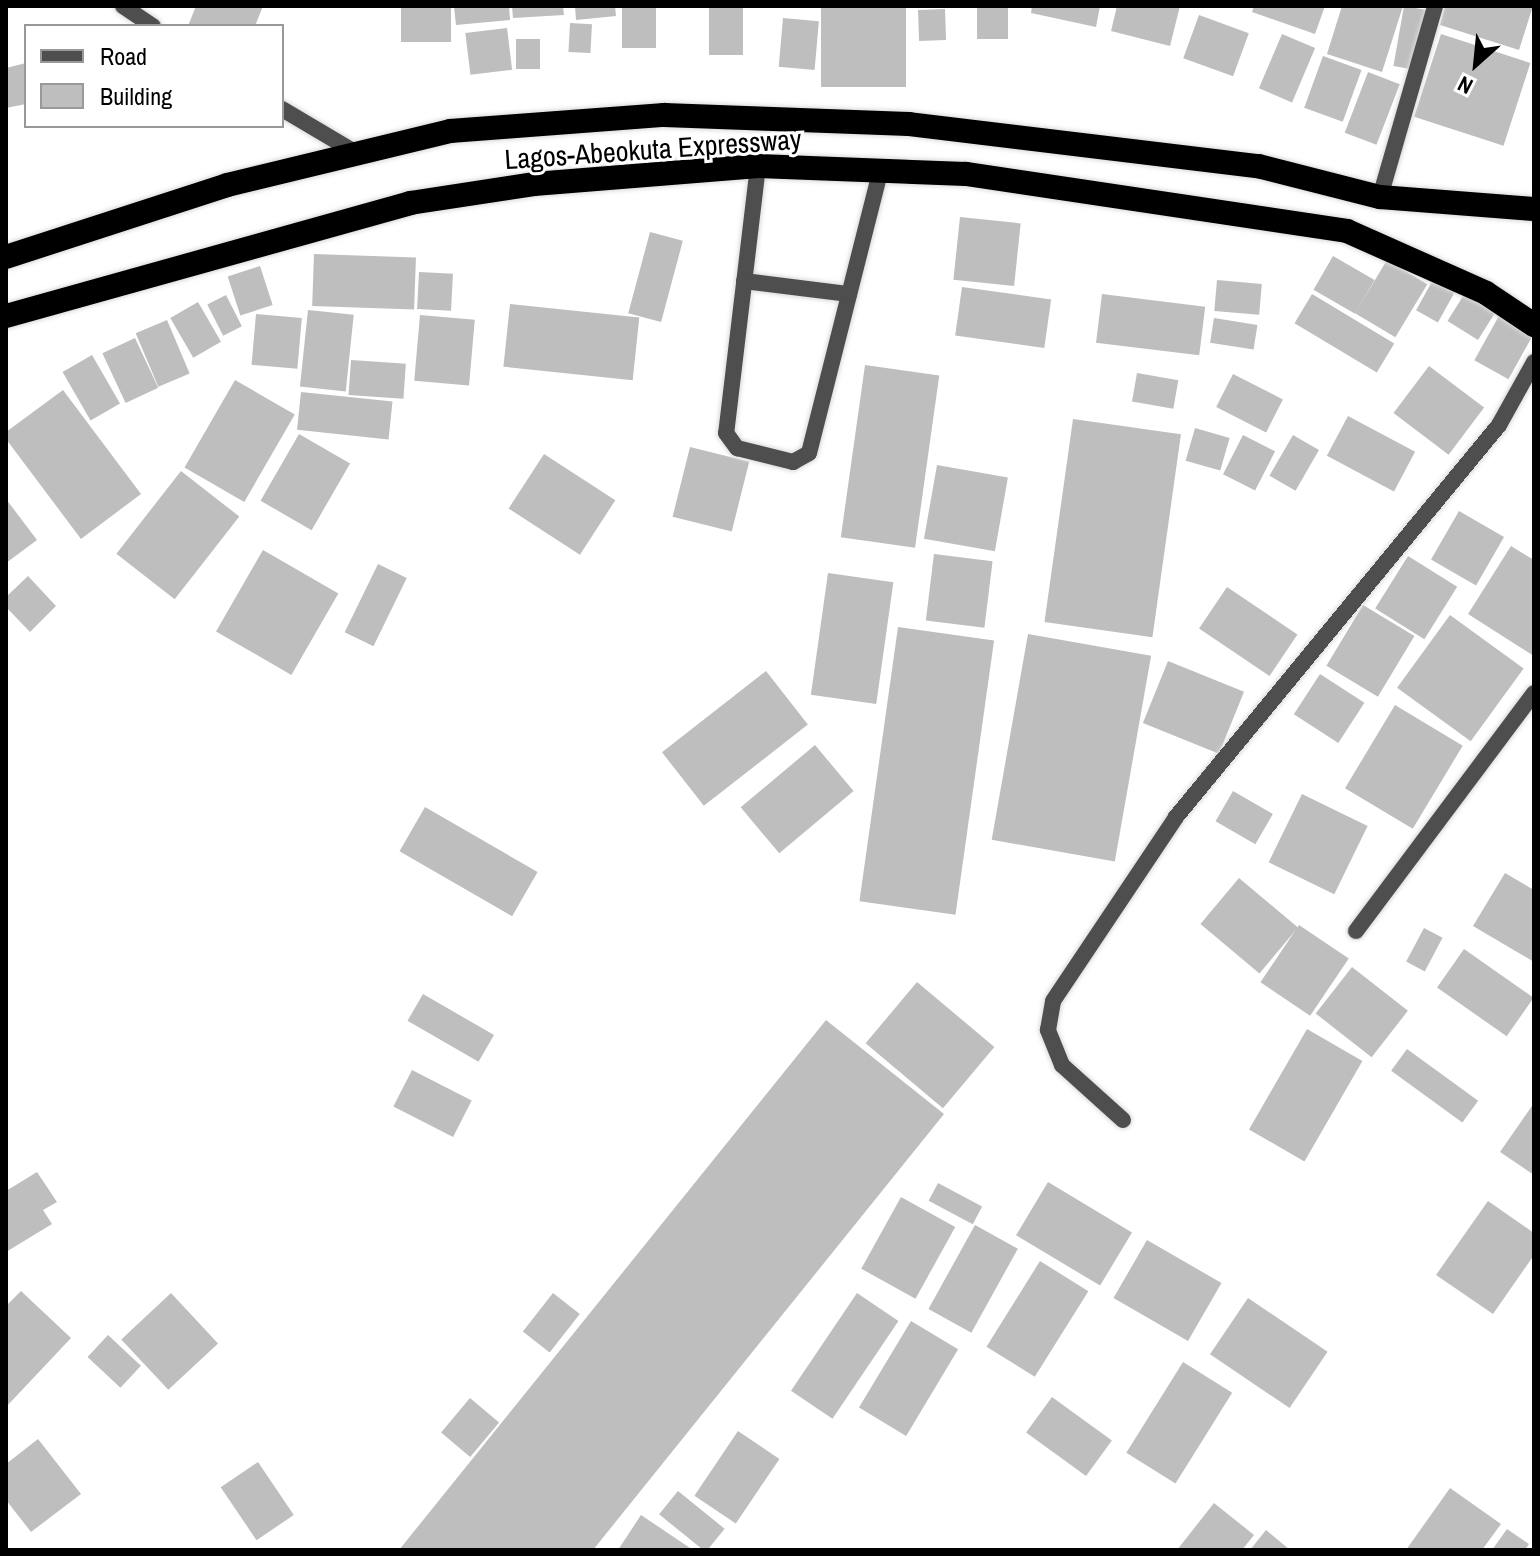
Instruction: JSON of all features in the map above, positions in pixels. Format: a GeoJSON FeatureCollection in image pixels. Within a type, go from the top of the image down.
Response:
{"type":"FeatureCollection","features":[{"type":"Feature","properties":{"kind":"highway","name":"Lagos-Abeokuta Expressway"},"geometry":{"type":"LineString","coordinates":[[6,257],[227,185],[450,131],[553,121],[789,116],[909,124],[1258,166],[1380,197],[1534,209]]}},
{"type":"Feature","properties":{"kind":"highway","name":"Lagos-Abeokuta Expressway"},"geometry":{"type":"LineString","coordinates":[[6,316],[410,203],[534,184],[758,166],[966,174],[1347,231],[1486,293],[1534,325]]}},
{"type":"Feature","properties":{"kind":"street"},"geometry":{"type":"LineString","coordinates":[[123,6],[150,24]]}},
{"type":"Feature","properties":{"kind":"street"},"geometry":{"type":"LineString","coordinates":[[1380,197],[1435,6]]}},
{"type":"Feature","properties":{"kind":"street"},"geometry":{"type":"LineString","coordinates":[[284,110],[356,153]]}},
{"type":"Feature","properties":{"kind":"street"},"geometry":{"type":"LineString","coordinates":[[758,166],[726,433],[737,448],[793,462],[809,453],[881,169]]}},
{"type":"Feature","properties":{"kind":"street"},"geometry":{"type":"LineString","coordinates":[[744,281],[849,294]]}},
{"type":"Feature","properties":{"kind":"street"},"geometry":{"type":"LineString","coordinates":[[1123,1120],[1062,1065],[1048,1030],[1053,1001],[1176,817],[1499,425],[1534,362]]}},
{"type":"Feature","properties":{"kind":"street"},"geometry":{"type":"LineString","coordinates":[[1356,931],[1534,693]]}},
{"type":"Feature","properties":{"kind":"building"},"geometry":{"type":"Polygon","coordinates":[[[196,6],[263,6],[256,24],[189,24],[196,6]]]}},
{"type":"Feature","properties":{"kind":"building"},"geometry":{"type":"Polygon","coordinates":[[[401,6],[451,6],[451,42],[401,42],[401,6]]]}},
{"type":"Feature","properties":{"kind":"building"},"geometry":{"type":"Polygon","coordinates":[[[454,6],[509,6],[510,20],[456,25],[454,6]]]}},
{"type":"Feature","properties":{"kind":"building"},"geometry":{"type":"Polygon","coordinates":[[[512,6],[563,6],[564,15],[513,18],[512,6]]]}},
{"type":"Feature","properties":{"kind":"building"},"geometry":{"type":"Polygon","coordinates":[[[575,6],[615,6],[616,16],[576,20],[575,6]]]}},
{"type":"Feature","properties":{"kind":"building"},"geometry":{"type":"Polygon","coordinates":[[[622,6],[656,6],[656,48],[622,48],[622,6]]]}},
{"type":"Feature","properties":{"kind":"building"},"geometry":{"type":"Polygon","coordinates":[[[709,6],[743,6],[743,55],[709,55],[709,6]]]}},
{"type":"Feature","properties":{"kind":"building"},"geometry":{"type":"Polygon","coordinates":[[[821,6],[906,6],[906,87],[821,87],[821,6]]]}},
{"type":"Feature","properties":{"kind":"building"},"geometry":{"type":"Polygon","coordinates":[[[977,6],[1008,6],[1008,39],[977,39],[977,6]]]}},
{"type":"Feature","properties":{"kind":"building"},"geometry":{"type":"Polygon","coordinates":[[[1032,6],[1100,6],[1096,27],[1031,13],[1032,6]]]}},
{"type":"Feature","properties":{"kind":"building"},"geometry":{"type":"Polygon","coordinates":[[[1117,6],[1180,6],[1170,46],[1111,31],[1117,6]]]}},
{"type":"Feature","properties":{"kind":"building"},"geometry":{"type":"Polygon","coordinates":[[[1254,6],[1325,6],[1315,34],[1252,12],[1254,6]]]}},
{"type":"Feature","properties":{"kind":"building"},"geometry":{"type":"Polygon","coordinates":[[[1342,6],[1403,6],[1382,72],[1327,54],[1342,6]]]}},
{"type":"Feature","properties":{"kind":"building"},"geometry":{"type":"Polygon","coordinates":[[[1404,6],[1427,10],[1416,70],[1393,66],[1404,6]]]}},
{"type":"Feature","properties":{"kind":"building"},"geometry":{"type":"Polygon","coordinates":[[[1445,6],[1533,6],[1519,50],[1440,25],[1445,6]]]}},
{"type":"Feature","properties":{"kind":"building"},"geometry":{"type":"Polygon","coordinates":[[[945,9],[946,40],[919,41],[918,10],[945,9]]]}},
{"type":"Feature","properties":{"kind":"building"},"geometry":{"type":"Polygon","coordinates":[[[1199,15],[1249,33],[1233,76],[1183,58],[1199,15]]]}},
{"type":"Feature","properties":{"kind":"building"},"geometry":{"type":"Polygon","coordinates":[[[783,18],[819,21],[815,70],[779,67],[783,18]]]}},
{"type":"Feature","properties":{"kind":"building"},"geometry":{"type":"Polygon","coordinates":[[[570,23],[592,24],[590,53],[568,52],[570,23]]]}},
{"type":"Feature","properties":{"kind":"building"},"geometry":{"type":"Polygon","coordinates":[[[507,28],[512,70],[470,75],[465,33],[507,28]]]}},
{"type":"Feature","properties":{"kind":"building"},"geometry":{"type":"Polygon","coordinates":[[[1282,34],[1315,48],[1292,102],[1259,88],[1282,34]]]}},
{"type":"Feature","properties":{"kind":"building"},"geometry":{"type":"Polygon","coordinates":[[[1441,34],[1530,63],[1504,146],[1414,117],[1441,34]]]}},
{"type":"Feature","properties":{"kind":"building"},"geometry":{"type":"Polygon","coordinates":[[[516,39],[540,39],[540,69],[516,69],[516,39]]]}},
{"type":"Feature","properties":{"kind":"building"},"geometry":{"type":"Polygon","coordinates":[[[1323,56],[1362,70],[1343,122],[1304,108],[1323,56]]]}},
{"type":"Feature","properties":{"kind":"building"},"geometry":{"type":"Polygon","coordinates":[[[24,64],[24,104],[6,108],[6,68],[24,64]]]}},
{"type":"Feature","properties":{"kind":"building"},"geometry":{"type":"Polygon","coordinates":[[[1368,72],[1400,84],[1376,145],[1345,133],[1368,72]]]}},
{"type":"Feature","properties":{"kind":"building"},"geometry":{"type":"Polygon","coordinates":[[[960,217],[1021,223],[1014,286],[953,280],[960,217]]]}},
{"type":"Feature","properties":{"kind":"building"},"geometry":{"type":"Polygon","coordinates":[[[650,232],[683,241],[661,322],[628,313],[650,232]]]}},
{"type":"Feature","properties":{"kind":"building"},"geometry":{"type":"Polygon","coordinates":[[[314,254],[416,258],[414,310],[312,306],[314,254]]]}},
{"type":"Feature","properties":{"kind":"building"},"geometry":{"type":"Polygon","coordinates":[[[1333,256],[1375,280],[1355,314],[1314,290],[1333,256]]]}},
{"type":"Feature","properties":{"kind":"building"},"geometry":{"type":"Polygon","coordinates":[[[1387,260],[1427,284],[1395,337],[1355,313],[1387,260]]]}},
{"type":"Feature","properties":{"kind":"building"},"geometry":{"type":"Polygon","coordinates":[[[260,266],[273,305],[240,315],[228,277],[260,266]]]}},
{"type":"Feature","properties":{"kind":"building"},"geometry":{"type":"Polygon","coordinates":[[[419,272],[453,274],[451,311],[417,309],[419,272]]]}},
{"type":"Feature","properties":{"kind":"building"},"geometry":{"type":"Polygon","coordinates":[[[1434,278],[1456,290],[1438,322],[1416,310],[1434,278]]]}},
{"type":"Feature","properties":{"kind":"building"},"geometry":{"type":"Polygon","coordinates":[[[1217,280],[1262,284],[1259,315],[1214,311],[1217,280]]]}},
{"type":"Feature","properties":{"kind":"building"},"geometry":{"type":"Polygon","coordinates":[[[962,287],[1051,300],[1044,348],[955,336],[962,287]]]}},
{"type":"Feature","properties":{"kind":"building"},"geometry":{"type":"Polygon","coordinates":[[[1465,293],[1496,312],[1478,340],[1448,321],[1465,293]]]}},
{"type":"Feature","properties":{"kind":"building"},"geometry":{"type":"Polygon","coordinates":[[[1102,294],[1205,307],[1199,355],[1096,343],[1102,294]]]}},
{"type":"Feature","properties":{"kind":"building"},"geometry":{"type":"Polygon","coordinates":[[[1312,294],[1394,343],[1377,373],[1294,323],[1312,294]]]}},
{"type":"Feature","properties":{"kind":"building"},"geometry":{"type":"Polygon","coordinates":[[[226,295],[242,326],[223,336],[207,305],[226,295]]]}},
{"type":"Feature","properties":{"kind":"building"},"geometry":{"type":"Polygon","coordinates":[[[198,302],[221,342],[193,358],[170,318],[198,302]]]}},
{"type":"Feature","properties":{"kind":"building"},"geometry":{"type":"Polygon","coordinates":[[[510,304],[639,318],[633,380],[503,367],[510,304]]]}},
{"type":"Feature","properties":{"kind":"building"},"geometry":{"type":"Polygon","coordinates":[[[308,310],[354,315],[346,391],[300,387],[308,310]]]}},
{"type":"Feature","properties":{"kind":"building"},"geometry":{"type":"Polygon","coordinates":[[[256,314],[302,318],[297,369],[252,365],[256,314]]]}},
{"type":"Feature","properties":{"kind":"building"},"geometry":{"type":"Polygon","coordinates":[[[1500,314],[1534,333],[1508,379],[1474,360],[1500,314]]]}},
{"type":"Feature","properties":{"kind":"building"},"geometry":{"type":"Polygon","coordinates":[[[420,315],[475,320],[469,386],[414,381],[420,315]]]}},
{"type":"Feature","properties":{"kind":"building"},"geometry":{"type":"Polygon","coordinates":[[[1214,318],[1257,325],[1254,350],[1210,343],[1214,318]]]}},
{"type":"Feature","properties":{"kind":"building"},"geometry":{"type":"Polygon","coordinates":[[[167,320],[190,373],[158,387],[136,333],[167,320]]]}},
{"type":"Feature","properties":{"kind":"building"},"geometry":{"type":"Polygon","coordinates":[[[135,338],[158,388],[126,403],[102,353],[135,338]]]}},
{"type":"Feature","properties":{"kind":"building"},"geometry":{"type":"Polygon","coordinates":[[[92,355],[120,403],[91,420],[63,372],[92,355]]]}},
{"type":"Feature","properties":{"kind":"building"},"geometry":{"type":"Polygon","coordinates":[[[351,360],[406,364],[403,399],[349,395],[351,360]]]}},
{"type":"Feature","properties":{"kind":"building"},"geometry":{"type":"Polygon","coordinates":[[[865,365],[939,375],[915,548],[841,537],[865,365]]]}},
{"type":"Feature","properties":{"kind":"building"},"geometry":{"type":"Polygon","coordinates":[[[1429,366],[1484,408],[1449,455],[1393,413],[1429,366]]]}},
{"type":"Feature","properties":{"kind":"building"},"geometry":{"type":"Polygon","coordinates":[[[1137,373],[1178,380],[1173,409],[1132,402],[1137,373]]]}},
{"type":"Feature","properties":{"kind":"building"},"geometry":{"type":"Polygon","coordinates":[[[1233,374],[1283,399],[1266,432],[1216,407],[1233,374]]]}},
{"type":"Feature","properties":{"kind":"building"},"geometry":{"type":"Polygon","coordinates":[[[235,380],[295,414],[244,502],[184,467],[235,380]]]}},
{"type":"Feature","properties":{"kind":"building"},"geometry":{"type":"Polygon","coordinates":[[[63,390],[141,494],[81,539],[6,439],[6,432],[63,390]]]}},
{"type":"Feature","properties":{"kind":"building"},"geometry":{"type":"Polygon","coordinates":[[[301,392],[392,402],[389,439],[297,430],[301,392]]]}},
{"type":"Feature","properties":{"kind":"building"},"geometry":{"type":"Polygon","coordinates":[[[1348,416],[1415,452],[1394,491],[1327,456],[1348,416]]]}},
{"type":"Feature","properties":{"kind":"building"},"geometry":{"type":"Polygon","coordinates":[[[1073,419],[1181,434],[1152,637],[1044,622],[1073,419]]]}},
{"type":"Feature","properties":{"kind":"building"},"geometry":{"type":"Polygon","coordinates":[[[1195,428],[1230,438],[1220,471],[1186,461],[1195,428]]]}},
{"type":"Feature","properties":{"kind":"building"},"geometry":{"type":"Polygon","coordinates":[[[299,434],[350,463],[312,530],[260,501],[299,434]]]}},
{"type":"Feature","properties":{"kind":"building"},"geometry":{"type":"Polygon","coordinates":[[[1243,435],[1275,451],[1255,491],[1223,474],[1243,435]]]}},
{"type":"Feature","properties":{"kind":"building"},"geometry":{"type":"Polygon","coordinates":[[[1293,435],[1319,450],[1295,491],[1270,476],[1293,435]]]}},
{"type":"Feature","properties":{"kind":"building"},"geometry":{"type":"Polygon","coordinates":[[[690,447],[749,462],[732,532],[673,517],[690,447]]]}},
{"type":"Feature","properties":{"kind":"building"},"geometry":{"type":"Polygon","coordinates":[[[544,454],[615,500],[580,555],[509,509],[544,454]]]}},
{"type":"Feature","properties":{"kind":"building"},"geometry":{"type":"Polygon","coordinates":[[[937,465],[1008,478],[995,551],[924,539],[937,465]]]}},
{"type":"Feature","properties":{"kind":"building"},"geometry":{"type":"Polygon","coordinates":[[[181,471],[239,517],[175,599],[116,554],[181,471]]]}},
{"type":"Feature","properties":{"kind":"building"},"geometry":{"type":"Polygon","coordinates":[[[6,499],[37,540],[6,563],[6,499]]]}},
{"type":"Feature","properties":{"kind":"building"},"geometry":{"type":"Polygon","coordinates":[[[1459,511],[1504,537],[1476,585],[1431,559],[1459,511]]]}},
{"type":"Feature","properties":{"kind":"building"},"geometry":{"type":"Polygon","coordinates":[[[1511,546],[1534,560],[1534,656],[1468,614],[1511,546]]]}},
{"type":"Feature","properties":{"kind":"building"},"geometry":{"type":"Polygon","coordinates":[[[263,550],[338,594],[291,675],[216,631],[263,550]]]}},
{"type":"Feature","properties":{"kind":"building"},"geometry":{"type":"Polygon","coordinates":[[[934,554],[993,561],[984,628],[926,621],[934,554]]]}},
{"type":"Feature","properties":{"kind":"building"},"geometry":{"type":"Polygon","coordinates":[[[1408,556],[1457,587],[1424,639],[1375,609],[1408,556]]]}},
{"type":"Feature","properties":{"kind":"building"},"geometry":{"type":"Polygon","coordinates":[[[378,564],[407,578],[373,646],[345,632],[378,564]]]}},
{"type":"Feature","properties":{"kind":"building"},"geometry":{"type":"Polygon","coordinates":[[[828,573],[893,582],[876,704],[811,695],[828,573]]]}},
{"type":"Feature","properties":{"kind":"building"},"geometry":{"type":"Polygon","coordinates":[[[28,576],[56,606],[30,632],[6,607],[6,597],[28,576]]]}},
{"type":"Feature","properties":{"kind":"building"},"geometry":{"type":"Polygon","coordinates":[[[1227,587],[1297,635],[1270,676],[1199,628],[1227,587]]]}},
{"type":"Feature","properties":{"kind":"building"},"geometry":{"type":"Polygon","coordinates":[[[1363,605],[1414,636],[1378,697],[1326,666],[1363,605]]]}},
{"type":"Feature","properties":{"kind":"building"},"geometry":{"type":"Polygon","coordinates":[[[1450,615],[1524,668],[1471,741],[1397,688],[1450,615]]]}},
{"type":"Feature","properties":{"kind":"building"},"geometry":{"type":"Polygon","coordinates":[[[898,627],[994,640],[956,915],[859,901],[898,627]]]}},
{"type":"Feature","properties":{"kind":"building"},"geometry":{"type":"Polygon","coordinates":[[[1028,634],[1151,656],[1115,862],[992,840],[1028,634]]]}},
{"type":"Feature","properties":{"kind":"building"},"geometry":{"type":"Polygon","coordinates":[[[1168,661],[1244,692],[1219,754],[1143,723],[1168,661]]]}},
{"type":"Feature","properties":{"kind":"building"},"geometry":{"type":"Polygon","coordinates":[[[766,671],[808,725],[704,806],[662,752],[766,671]]]}},
{"type":"Feature","properties":{"kind":"building"},"geometry":{"type":"Polygon","coordinates":[[[1320,674],[1364,703],[1338,743],[1294,714],[1320,674]]]}},
{"type":"Feature","properties":{"kind":"building"},"geometry":{"type":"Polygon","coordinates":[[[1395,705],[1463,746],[1413,829],[1345,788],[1395,705]]]}},
{"type":"Feature","properties":{"kind":"building"},"geometry":{"type":"Polygon","coordinates":[[[815,745],[854,791],[779,853],[741,807],[815,745]]]}},
{"type":"Feature","properties":{"kind":"building"},"geometry":{"type":"Polygon","coordinates":[[[1233,791],[1273,814],[1255,844],[1216,821],[1233,791]]]}},
{"type":"Feature","properties":{"kind":"building"},"geometry":{"type":"Polygon","coordinates":[[[1302,794],[1368,826],[1334,894],[1269,862],[1302,794]]]}},
{"type":"Feature","properties":{"kind":"building"},"geometry":{"type":"Polygon","coordinates":[[[425,807],[538,872],[512,916],[400,851],[425,807]]]}},
{"type":"Feature","properties":{"kind":"building"},"geometry":{"type":"Polygon","coordinates":[[[1505,873],[1534,890],[1534,962],[1473,926],[1505,873]]]}},
{"type":"Feature","properties":{"kind":"building"},"geometry":{"type":"Polygon","coordinates":[[[1239,878],[1298,927],[1259,973],[1200,924],[1239,878]]]}},
{"type":"Feature","properties":{"kind":"building"},"geometry":{"type":"Polygon","coordinates":[[[1299,925],[1349,959],[1310,1016],[1260,982],[1299,925]]]}},
{"type":"Feature","properties":{"kind":"building"},"geometry":{"type":"Polygon","coordinates":[[[1424,928],[1443,938],[1425,971],[1406,962],[1424,928]]]}},
{"type":"Feature","properties":{"kind":"building"},"geometry":{"type":"Polygon","coordinates":[[[1464,949],[1534,998],[1507,1036],[1437,988],[1464,949]]]}},
{"type":"Feature","properties":{"kind":"building"},"geometry":{"type":"Polygon","coordinates":[[[1352,967],[1408,1011],[1372,1057],[1316,1013],[1352,967]]]}},
{"type":"Feature","properties":{"kind":"building"},"geometry":{"type":"Polygon","coordinates":[[[917,982],[994,1047],[943,1108],[866,1043],[917,982]]]}},
{"type":"Feature","properties":{"kind":"building"},"geometry":{"type":"Polygon","coordinates":[[[423,994],[494,1035],[479,1062],[408,1021],[423,994]]]}},
{"type":"Feature","properties":{"kind":"building"},"geometry":{"type":"Polygon","coordinates":[[[826,1020],[944,1114],[593,1550],[399,1550],[826,1020]]]}},
{"type":"Feature","properties":{"kind":"building"},"geometry":{"type":"Polygon","coordinates":[[[1307,1029],[1362,1061],[1304,1161],[1249,1129],[1307,1029]]]}},
{"type":"Feature","properties":{"kind":"building"},"geometry":{"type":"Polygon","coordinates":[[[1407,1049],[1478,1101],[1462,1123],[1391,1071],[1407,1049]]]}},
{"type":"Feature","properties":{"kind":"building"},"geometry":{"type":"Polygon","coordinates":[[[412,1070],[472,1100],[453,1137],[393,1107],[412,1070]]]}},
{"type":"Feature","properties":{"kind":"building"},"geometry":{"type":"Polygon","coordinates":[[[1534,1103],[1534,1175],[1500,1152],[1534,1103]]]}},
{"type":"Feature","properties":{"kind":"building"},"geometry":{"type":"Polygon","coordinates":[[[37,1172],[57,1202],[43,1210],[52,1224],[6,1252],[6,1191],[37,1172]]]}},
{"type":"Feature","properties":{"kind":"building"},"geometry":{"type":"Polygon","coordinates":[[[1048,1182],[1132,1232],[1100,1286],[1016,1235],[1048,1182]]]}},
{"type":"Feature","properties":{"kind":"building"},"geometry":{"type":"Polygon","coordinates":[[[938,1183],[982,1206],[973,1224],[929,1201],[938,1183]]]}},
{"type":"Feature","properties":{"kind":"building"},"geometry":{"type":"Polygon","coordinates":[[[901,1197],[955,1227],[915,1299],[861,1269],[901,1197]]]}},
{"type":"Feature","properties":{"kind":"building"},"geometry":{"type":"Polygon","coordinates":[[[1488,1201],[1534,1233],[1534,1255],[1493,1314],[1436,1275],[1488,1201]]]}},
{"type":"Feature","properties":{"kind":"building"},"geometry":{"type":"Polygon","coordinates":[[[975,1225],[1018,1249],[971,1333],[928,1309],[975,1225]]]}},
{"type":"Feature","properties":{"kind":"building"},"geometry":{"type":"Polygon","coordinates":[[[1147,1240],[1221,1283],[1188,1341],[1114,1298],[1147,1240]]]}},
{"type":"Feature","properties":{"kind":"building"},"geometry":{"type":"Polygon","coordinates":[[[1040,1261],[1088,1291],[1035,1377],[986,1347],[1040,1261]]]}},
{"type":"Feature","properties":{"kind":"building"},"geometry":{"type":"Polygon","coordinates":[[[21,1291],[71,1338],[6,1407],[6,1306],[21,1291]]]}},
{"type":"Feature","properties":{"kind":"building"},"geometry":{"type":"Polygon","coordinates":[[[171,1293],[218,1343],[168,1390],[121,1339],[171,1293]]]}},
{"type":"Feature","properties":{"kind":"building"},"geometry":{"type":"Polygon","coordinates":[[[553,1293],[580,1314],[550,1353],[523,1332],[553,1293]]]}},
{"type":"Feature","properties":{"kind":"building"},"geometry":{"type":"Polygon","coordinates":[[[857,1293],[898,1321],[832,1419],[791,1391],[857,1293]]]}},
{"type":"Feature","properties":{"kind":"building"},"geometry":{"type":"Polygon","coordinates":[[[1248,1298],[1328,1352],[1290,1408],[1210,1354],[1248,1298]]]}},
{"type":"Feature","properties":{"kind":"building"},"geometry":{"type":"Polygon","coordinates":[[[911,1321],[958,1349],[906,1436],[859,1408],[911,1321]]]}},
{"type":"Feature","properties":{"kind":"building"},"geometry":{"type":"Polygon","coordinates":[[[108,1335],[141,1366],[120,1388],[88,1357],[108,1335]]]}},
{"type":"Feature","properties":{"kind":"building"},"geometry":{"type":"Polygon","coordinates":[[[1183,1362],[1232,1393],[1175,1483],[1126,1453],[1183,1362]]]}},
{"type":"Feature","properties":{"kind":"building"},"geometry":{"type":"Polygon","coordinates":[[[1052,1397],[1112,1440],[1086,1476],[1026,1433],[1052,1397]]]}},
{"type":"Feature","properties":{"kind":"building"},"geometry":{"type":"Polygon","coordinates":[[[470,1398],[499,1422],[470,1457],[441,1432],[470,1398]]]}},
{"type":"Feature","properties":{"kind":"building"},"geometry":{"type":"Polygon","coordinates":[[[738,1431],[779,1459],[736,1524],[694,1496],[738,1431]]]}},
{"type":"Feature","properties":{"kind":"building"},"geometry":{"type":"Polygon","coordinates":[[[38,1439],[81,1494],[31,1532],[6,1500],[6,1464],[38,1439]]]}},
{"type":"Feature","properties":{"kind":"building"},"geometry":{"type":"Polygon","coordinates":[[[258,1462],[294,1515],[256,1540],[221,1487],[258,1462]]]}},
{"type":"Feature","properties":{"kind":"building"},"geometry":{"type":"Polygon","coordinates":[[[1450,1488],[1501,1524],[1482,1550],[1406,1550],[1450,1488]]]}},
{"type":"Feature","properties":{"kind":"building"},"geometry":{"type":"Polygon","coordinates":[[[678,1491],[725,1529],[707,1550],[703,1550],[659,1514],[678,1491]]]}},
{"type":"Feature","properties":{"kind":"building"},"geometry":{"type":"Polygon","coordinates":[[[1214,1503],[1254,1535],[1242,1550],[1177,1550],[1214,1503]]]}},
{"type":"Feature","properties":{"kind":"building"},"geometry":{"type":"Polygon","coordinates":[[[641,1515],[693,1550],[618,1550],[641,1515]]]}},
{"type":"Feature","properties":{"kind":"building"},"geometry":{"type":"Polygon","coordinates":[[[1507,1529],[1529,1544],[1525,1550],[1492,1550],[1507,1529]]]}},
{"type":"Feature","properties":{"kind":"building"},"geometry":{"type":"Polygon","coordinates":[[[1266,1530],[1290,1550],[1250,1550],[1266,1530]]]}}]}
